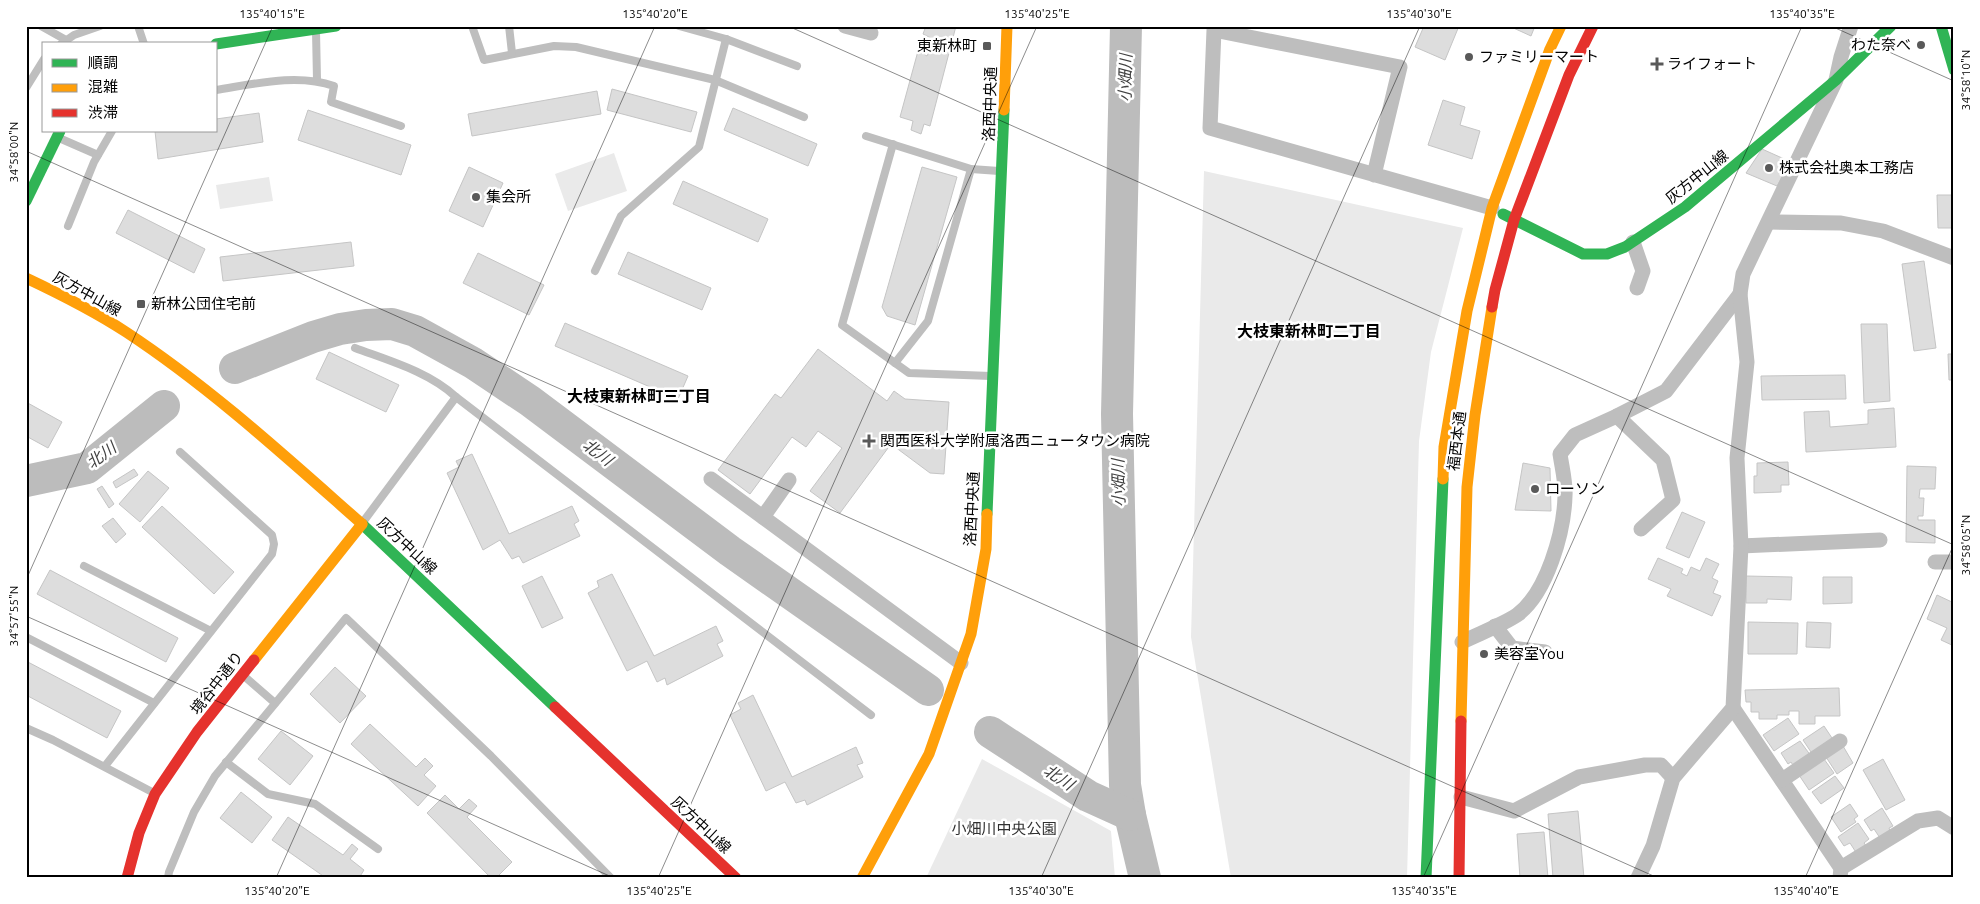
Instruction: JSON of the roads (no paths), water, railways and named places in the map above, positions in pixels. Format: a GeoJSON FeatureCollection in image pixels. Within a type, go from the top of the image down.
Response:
{"type":"FeatureCollection","features":[{"type":"Feature","properties":{"kind":"main road"},"geometry":{"type":"LineString","coordinates":[[218,44],[336,26]]}},
{"type":"Feature","properties":{"kind":"main road","name":"洛西中央通"},"geometry":{"type":"LineString","coordinates":[[862,878],[929,754],[971,634],[986,548],[1007,26]]}},
{"type":"Feature","properties":{"kind":"main road","name":"福西本通"},"geometry":{"type":"LineString","coordinates":[[1426,878],[1444,448],[1467,311],[1492,208],[1550,49],[1561,26]]}},
{"type":"Feature","properties":{"kind":"main road","name":"福西本通"},"geometry":{"type":"LineString","coordinates":[[1458,878],[1467,487],[1475,415],[1495,290],[1514,220],[1570,75],[1593,26]]}},
{"type":"Feature","properties":{"kind":"main road","name":"灰方中山線"},"geometry":{"type":"LineString","coordinates":[[1492,208],[1583,254],[1608,254],[1633,242],[1686,207],[1836,80],[1891,26]]}},
{"type":"Feature","properties":{"kind":"main road"},"geometry":{"type":"LineString","coordinates":[[1941,26],[1954,70]]}},
{"type":"Feature","properties":{"kind":"main road"},"geometry":{"type":"LineString","coordinates":[[26,201],[59,134]]}},
{"type":"Feature","properties":{"kind":"main road","name":"灰方中山線"},"geometry":{"type":"LineString","coordinates":[[26,278],[70,300],[126,332],[245,421],[362,524],[736,878]]}},
{"type":"Feature","properties":{"kind":"main road","name":"境谷中通り"},"geometry":{"type":"LineString","coordinates":[[126,878],[139,833],[155,794],[197,732],[362,524]]}},
{"type":"Feature","properties":{"kind":"street"},"geometry":{"type":"LineString","coordinates":[[845,26],[871,33]]}},
{"type":"Feature","properties":{"kind":"street"},"geometry":{"type":"LineString","coordinates":[[1851,26],[1836,80],[1743,274],[1740,294],[1747,362],[1737,458],[1741,546],[1733,708],[1782,780],[1841,873],[1918,821],[1938,818],[1954,828]]}},
{"type":"Feature","properties":{"kind":"street"},"geometry":{"type":"LineString","coordinates":[[1374,175],[1400,67],[1214,30],[1210,128],[1374,175],[1492,208]]}},
{"type":"Feature","properties":{"kind":"street"},"geometry":{"type":"LineString","coordinates":[[1769,222],[1841,223],[1883,231],[1954,258]]}},
{"type":"Feature","properties":{"kind":"street"},"geometry":{"type":"LineString","coordinates":[[1633,242],[1643,271],[1637,288]]}},
{"type":"Feature","properties":{"kind":"street"},"geometry":{"type":"LineString","coordinates":[[1462,642],[1517,615],[1534,597],[1550,564],[1561,529],[1566,495],[1560,454],[1575,435],[1666,392],[1740,294]]}},
{"type":"Feature","properties":{"kind":"street"},"geometry":{"type":"LineString","coordinates":[[1617,416],[1663,460],[1673,500],[1641,529]]}},
{"type":"Feature","properties":{"kind":"street"},"geometry":{"type":"LineString","coordinates":[[711,479],[961,663]]}},
{"type":"Feature","properties":{"kind":"street"},"geometry":{"type":"LineString","coordinates":[[763,517],[789,480]]}},
{"type":"Feature","properties":{"kind":"street"},"geometry":{"type":"LineString","coordinates":[[1741,546],[1880,540]]}},
{"type":"Feature","properties":{"kind":"street"},"geometry":{"type":"LineString","coordinates":[[1935,562],[1954,562]]}},
{"type":"Feature","properties":{"kind":"street"},"geometry":{"type":"LineString","coordinates":[[1495,626],[1512,648],[1545,652]]}},
{"type":"Feature","properties":{"kind":"street"},"geometry":{"type":"LineString","coordinates":[[1638,878],[1652,846],[1673,778],[1733,708]]}},
{"type":"Feature","properties":{"kind":"street"},"geometry":{"type":"LineString","coordinates":[[1782,780],[1840,741]]}},
{"type":"Feature","properties":{"kind":"street"},"geometry":{"type":"LineString","coordinates":[[1461,797],[1514,810],[1579,777],[1646,765],[1661,765],[1673,778]]}},
{"type":"Feature","properties":{"kind":"lane"},"geometry":{"type":"LineString","coordinates":[[41,26],[64,42],[74,35],[100,26]]}},
{"type":"Feature","properties":{"kind":"lane"},"geometry":{"type":"LineString","coordinates":[[138,26],[143,42]]}},
{"type":"Feature","properties":{"kind":"lane"},"geometry":{"type":"LineString","coordinates":[[472,26],[484,60],[554,46],[576,47],[715,80],[804,117]]}},
{"type":"Feature","properties":{"kind":"lane"},"geometry":{"type":"LineString","coordinates":[[509,26],[512,53]]}},
{"type":"Feature","properties":{"kind":"lane"},"geometry":{"type":"LineString","coordinates":[[679,26],[726,39],[797,66]]}},
{"type":"Feature","properties":{"kind":"lane"},"geometry":{"type":"LineString","coordinates":[[316,29],[317,80]]}},
{"type":"Feature","properties":{"kind":"lane"},"geometry":{"type":"LineString","coordinates":[[595,271],[621,216],[699,147],[726,39]]}},
{"type":"Feature","properties":{"kind":"lane"},"geometry":{"type":"LineString","coordinates":[[26,88],[42,62]]}},
{"type":"Feature","properties":{"kind":"lane"},"geometry":{"type":"LineString","coordinates":[[218,90],[269,82],[317,80],[334,86],[330,102],[401,126]]}},
{"type":"Feature","properties":{"kind":"lane"},"geometry":{"type":"LineString","coordinates":[[68,226],[98,155],[111,132]]}},
{"type":"Feature","properties":{"kind":"lane"},"geometry":{"type":"LineString","coordinates":[[59,134],[98,155]]}},
{"type":"Feature","properties":{"kind":"lane"},"geometry":{"type":"LineString","coordinates":[[866,136],[971,169],[1002,171]]}},
{"type":"Feature","properties":{"kind":"lane"},"geometry":{"type":"LineString","coordinates":[[893,144],[842,325],[909,373],[993,376]]}},
{"type":"Feature","properties":{"kind":"lane"},"geometry":{"type":"LineString","coordinates":[[895,363],[928,321],[971,169]]}},
{"type":"Feature","properties":{"kind":"lane"},"geometry":{"type":"LineString","coordinates":[[355,348],[430,378],[445,386],[456,397],[871,715]]}},
{"type":"Feature","properties":{"kind":"lane"},"geometry":{"type":"LineString","coordinates":[[362,524],[456,397]]}},
{"type":"Feature","properties":{"kind":"lane"},"geometry":{"type":"LineString","coordinates":[[105,766],[272,554],[274,544],[272,536],[180,452]]}},
{"type":"Feature","properties":{"kind":"lane"},"geometry":{"type":"LineString","coordinates":[[84,566],[211,631]]}},
{"type":"Feature","properties":{"kind":"lane"},"geometry":{"type":"LineString","coordinates":[[168,878],[194,812],[215,776],[346,618],[491,756],[611,878]]}},
{"type":"Feature","properties":{"kind":"lane"},"geometry":{"type":"LineString","coordinates":[[26,638],[154,703]]}},
{"type":"Feature","properties":{"kind":"lane"},"geometry":{"type":"LineString","coordinates":[[243,674],[275,703]]}},
{"type":"Feature","properties":{"kind":"lane"},"geometry":{"type":"LineString","coordinates":[[26,728],[105,766],[155,794]]}},
{"type":"Feature","properties":{"kind":"lane"},"geometry":{"type":"LineString","coordinates":[[226,762],[268,794],[315,804],[378,849]]}},
{"type":"Feature","properties":{"kind":"waterway","name":"小畑川"},"geometry":{"type":"LineString","coordinates":[[1126,26],[1117,414],[1125,785],[1145,878]]}},
{"type":"Feature","properties":{"kind":"waterway","name":"北川"},"geometry":{"type":"LineString","coordinates":[[235,368],[313,337],[340,329],[392,324],[415,331],[473,363],[530,401],[730,551],[928,690]]}},
{"type":"Feature","properties":{"kind":"waterway","name":"北川"},"geometry":{"type":"LineString","coordinates":[[26,481],[87,468],[164,406]]}},
{"type":"Feature","properties":{"kind":"waterway","name":"北川"},"geometry":{"type":"LineString","coordinates":[[990,732],[1088,796],[1130,815]]}},
{"type":"Feature","properties":{"kind":"place","name":"わた奈べ"},"geometry":{"type":"Point","coordinates":[1921,45]}},
{"type":"Feature","properties":{"kind":"place","name":"東新林町"},"geometry":{"type":"Point","coordinates":[987,46]}},
{"type":"Feature","properties":{"kind":"place","name":"ファミリーマート"},"geometry":{"type":"Point","coordinates":[1469,57]}},
{"type":"Feature","properties":{"kind":"place","name":"ライフォート"},"geometry":{"type":"Point","coordinates":[1657,64]}},
{"type":"Feature","properties":{"kind":"place","name":"株式会社奥本工務店"},"geometry":{"type":"Point","coordinates":[1769,168]}},
{"type":"Feature","properties":{"kind":"place","name":"集会所"},"geometry":{"type":"Point","coordinates":[476,197]}},
{"type":"Feature","properties":{"kind":"place","name":"新林公団住宅前"},"geometry":{"type":"Point","coordinates":[141,304]}},
{"type":"Feature","properties":{"kind":"place","name":"関西医科大学附属洛西ニュータウン病院"},"geometry":{"type":"Point","coordinates":[869,441]}},
{"type":"Feature","properties":{"kind":"place","name":"ローソン"},"geometry":{"type":"Point","coordinates":[1535,489]}},
{"type":"Feature","properties":{"kind":"place","name":"美容室You"},"geometry":{"type":"Point","coordinates":[1484,654]}},
{"type":"Feature","properties":{"kind":"district","name":"大枝東新林町二丁目"},"geometry":{"type":"Point","coordinates":[1309,331]}},
{"type":"Feature","properties":{"kind":"district","name":"大枝東新林町三丁目"},"geometry":{"type":"Point","coordinates":[639,396]}},
{"type":"Feature","properties":{"kind":"park label","name":"小畑川中央公園"},"geometry":{"type":"Point","coordinates":[1004,829]}}]}
